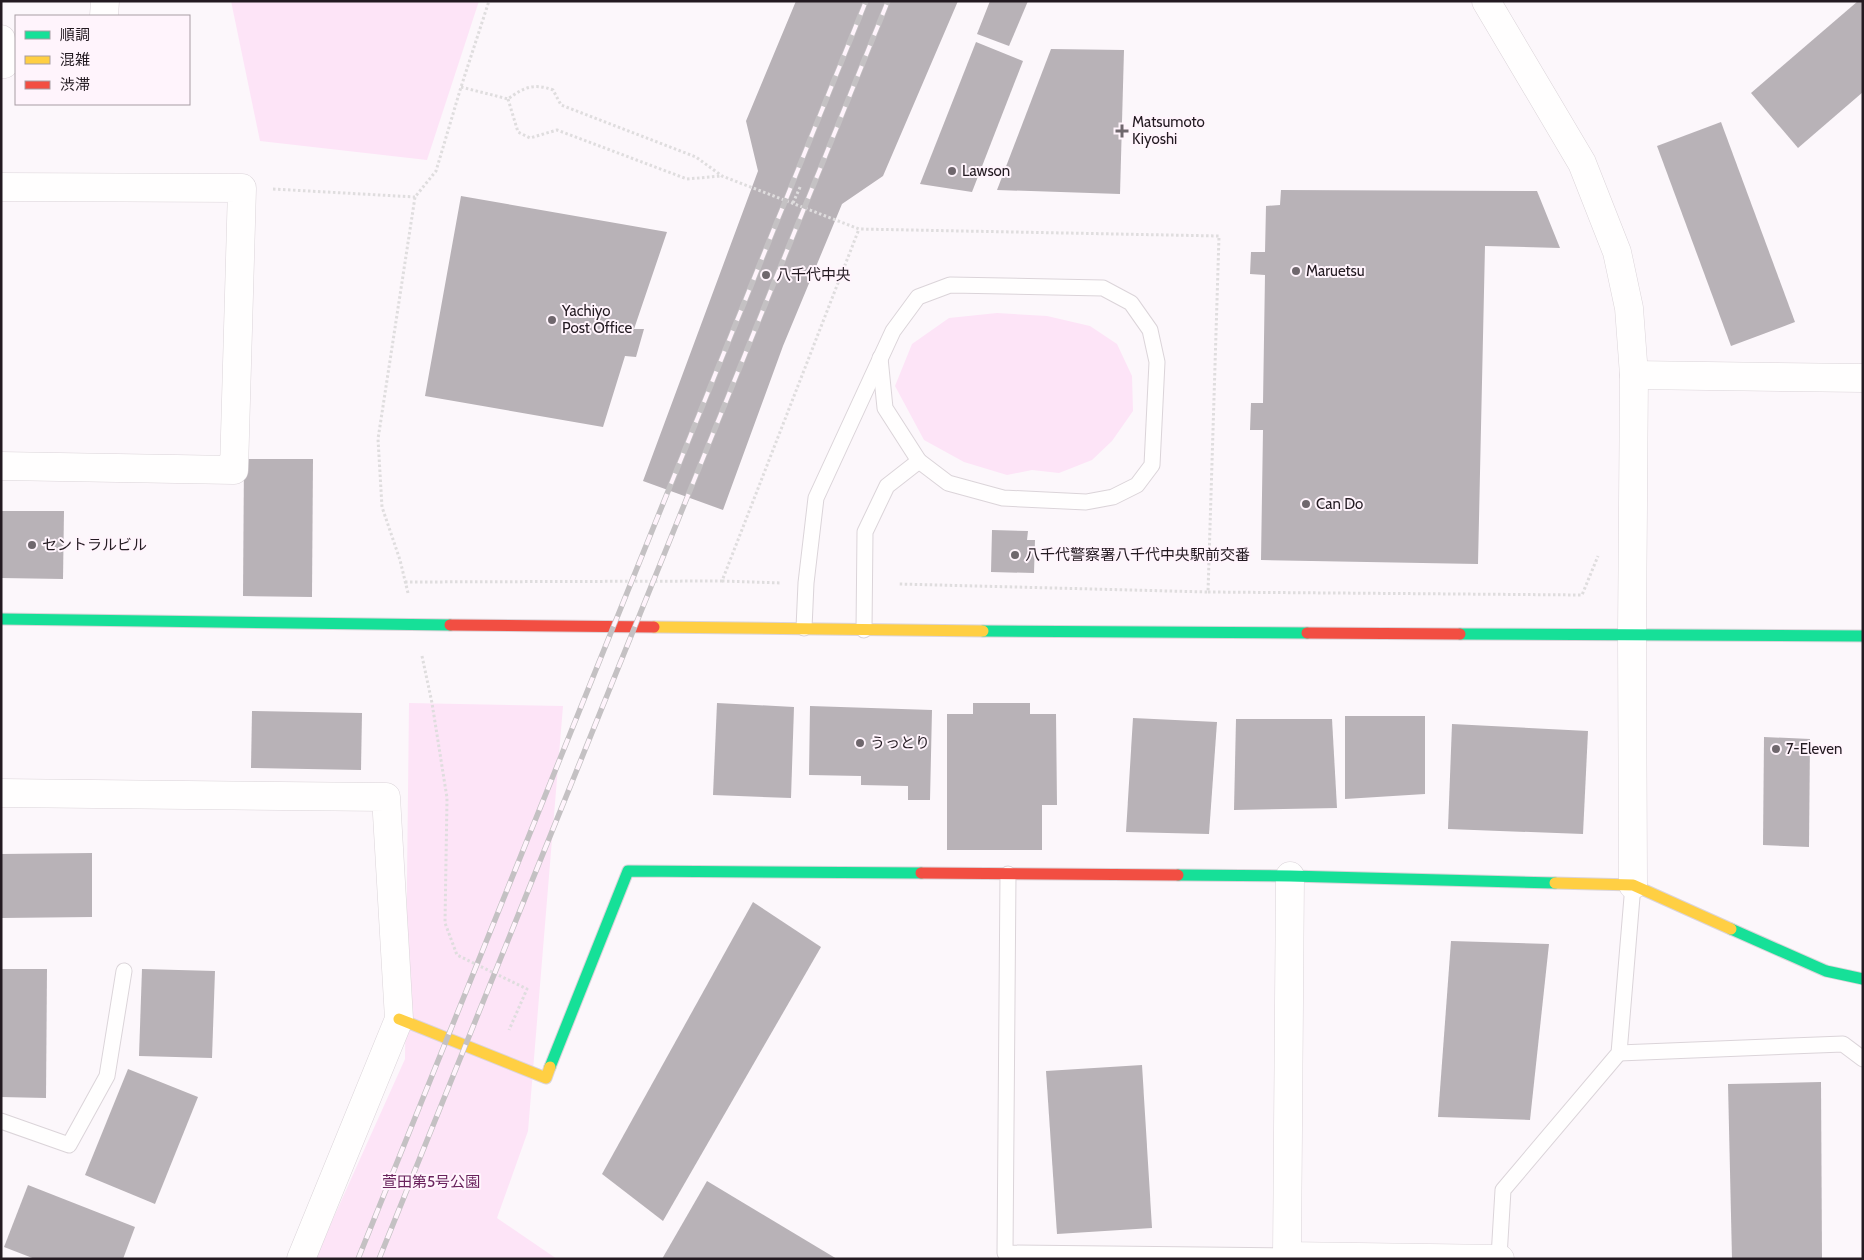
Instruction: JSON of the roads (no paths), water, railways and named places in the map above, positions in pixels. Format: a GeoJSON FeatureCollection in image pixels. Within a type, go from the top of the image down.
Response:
{"type":"FeatureCollection","features":[{"type":"Feature","properties":{"kind":"street"},"geometry":{"type":"LineString","coordinates":[[104,15],[105,1]]}},
{"type":"Feature","properties":{"kind":"street"},"geometry":{"type":"LineString","coordinates":[[1486,1],[1582,163],[1617,252],[1629,308],[1634,375],[1632,634],[1634,885]]}},
{"type":"Feature","properties":{"kind":"street"},"geometry":{"type":"LineString","coordinates":[[1,187],[242,188],[234,470],[1,466]]}},
{"type":"Feature","properties":{"kind":"street"},"geometry":{"type":"LineString","coordinates":[[1634,375],[1863,378]]}},
{"type":"Feature","properties":{"kind":"street"},"geometry":{"type":"LineString","coordinates":[[1,619],[864,630],[1863,636]]}},
{"type":"Feature","properties":{"kind":"street"},"geometry":{"type":"LineString","coordinates":[[1,793],[386,797],[398,1020],[301,1259]]}},
{"type":"Feature","properties":{"kind":"street"},"geometry":{"type":"LineString","coordinates":[[398,1020],[546,1078],[628,871],[1290,876],[1634,885],[1826,971],[1863,978]]}},
{"type":"Feature","properties":{"kind":"street"},"geometry":{"type":"LineString","coordinates":[[1290,876],[1287,1256],[1500,1258]]}},
{"type":"Feature","properties":{"kind":"lane"},"geometry":{"type":"LineString","coordinates":[[804,628],[806,583],[816,498],[880,358],[893,331],[918,297],[950,285],[1103,288],[1131,303],[1150,330],[1157,362],[1152,465],[1137,485],[1113,497],[1086,502],[1004,498],[948,483],[919,461],[885,408],[880,358]]}},
{"type":"Feature","properties":{"kind":"lane"},"geometry":{"type":"LineString","coordinates":[[864,630],[865,532],[887,486],[919,461]]}},
{"type":"Feature","properties":{"kind":"lane"},"geometry":{"type":"LineString","coordinates":[[1008,874],[1006,1253],[1287,1256]]}},
{"type":"Feature","properties":{"kind":"lane"},"geometry":{"type":"LineString","coordinates":[[1500,1258],[1503,1190],[1619,1053],[1634,885]]}},
{"type":"Feature","properties":{"kind":"lane"},"geometry":{"type":"LineString","coordinates":[[1,1121],[68,1145],[108,1076],[124,971]]}},
{"type":"Feature","properties":{"kind":"lane"},"geometry":{"type":"LineString","coordinates":[[1619,1053],[1843,1044],[1863,1059]]}},
{"type":"Feature","properties":{"kind":"railway"},"geometry":{"type":"LineString","coordinates":[[358,1259],[866,1]]}},
{"type":"Feature","properties":{"kind":"railway"},"geometry":{"type":"LineString","coordinates":[[379,1259],[888,1]]}},
{"type":"Feature","properties":{"kind":"place","name":"Matsumoto Kiyoshi"},"geometry":{"type":"Point","coordinates":[1122,131]}},
{"type":"Feature","properties":{"kind":"place","name":"Lawson"},"geometry":{"type":"Point","coordinates":[952,171]}},
{"type":"Feature","properties":{"kind":"place","name":"Maruetsu"},"geometry":{"type":"Point","coordinates":[1296,271]}},
{"type":"Feature","properties":{"kind":"place","name":"八千代中央"},"geometry":{"type":"Point","coordinates":[766,275]}},
{"type":"Feature","properties":{"kind":"place","name":"Yachiyo Post Office"},"geometry":{"type":"Point","coordinates":[552,320]}},
{"type":"Feature","properties":{"kind":"place","name":"Can Do"},"geometry":{"type":"Point","coordinates":[1306,504]}},
{"type":"Feature","properties":{"kind":"place","name":"セントラルビル"},"geometry":{"type":"Point","coordinates":[32,545]}},
{"type":"Feature","properties":{"kind":"place","name":"八千代警察署八千代中央駅前交番"},"geometry":{"type":"Point","coordinates":[1015,555]}},
{"type":"Feature","properties":{"kind":"place","name":"うっとり"},"geometry":{"type":"Point","coordinates":[860,743]}},
{"type":"Feature","properties":{"kind":"place","name":"7-Eleven"},"geometry":{"type":"Point","coordinates":[1776,749]}},
{"type":"Feature","properties":{"kind":"park label","name":"萱田第5号公園"},"geometry":{"type":"Point","coordinates":[431,1182]}}]}
